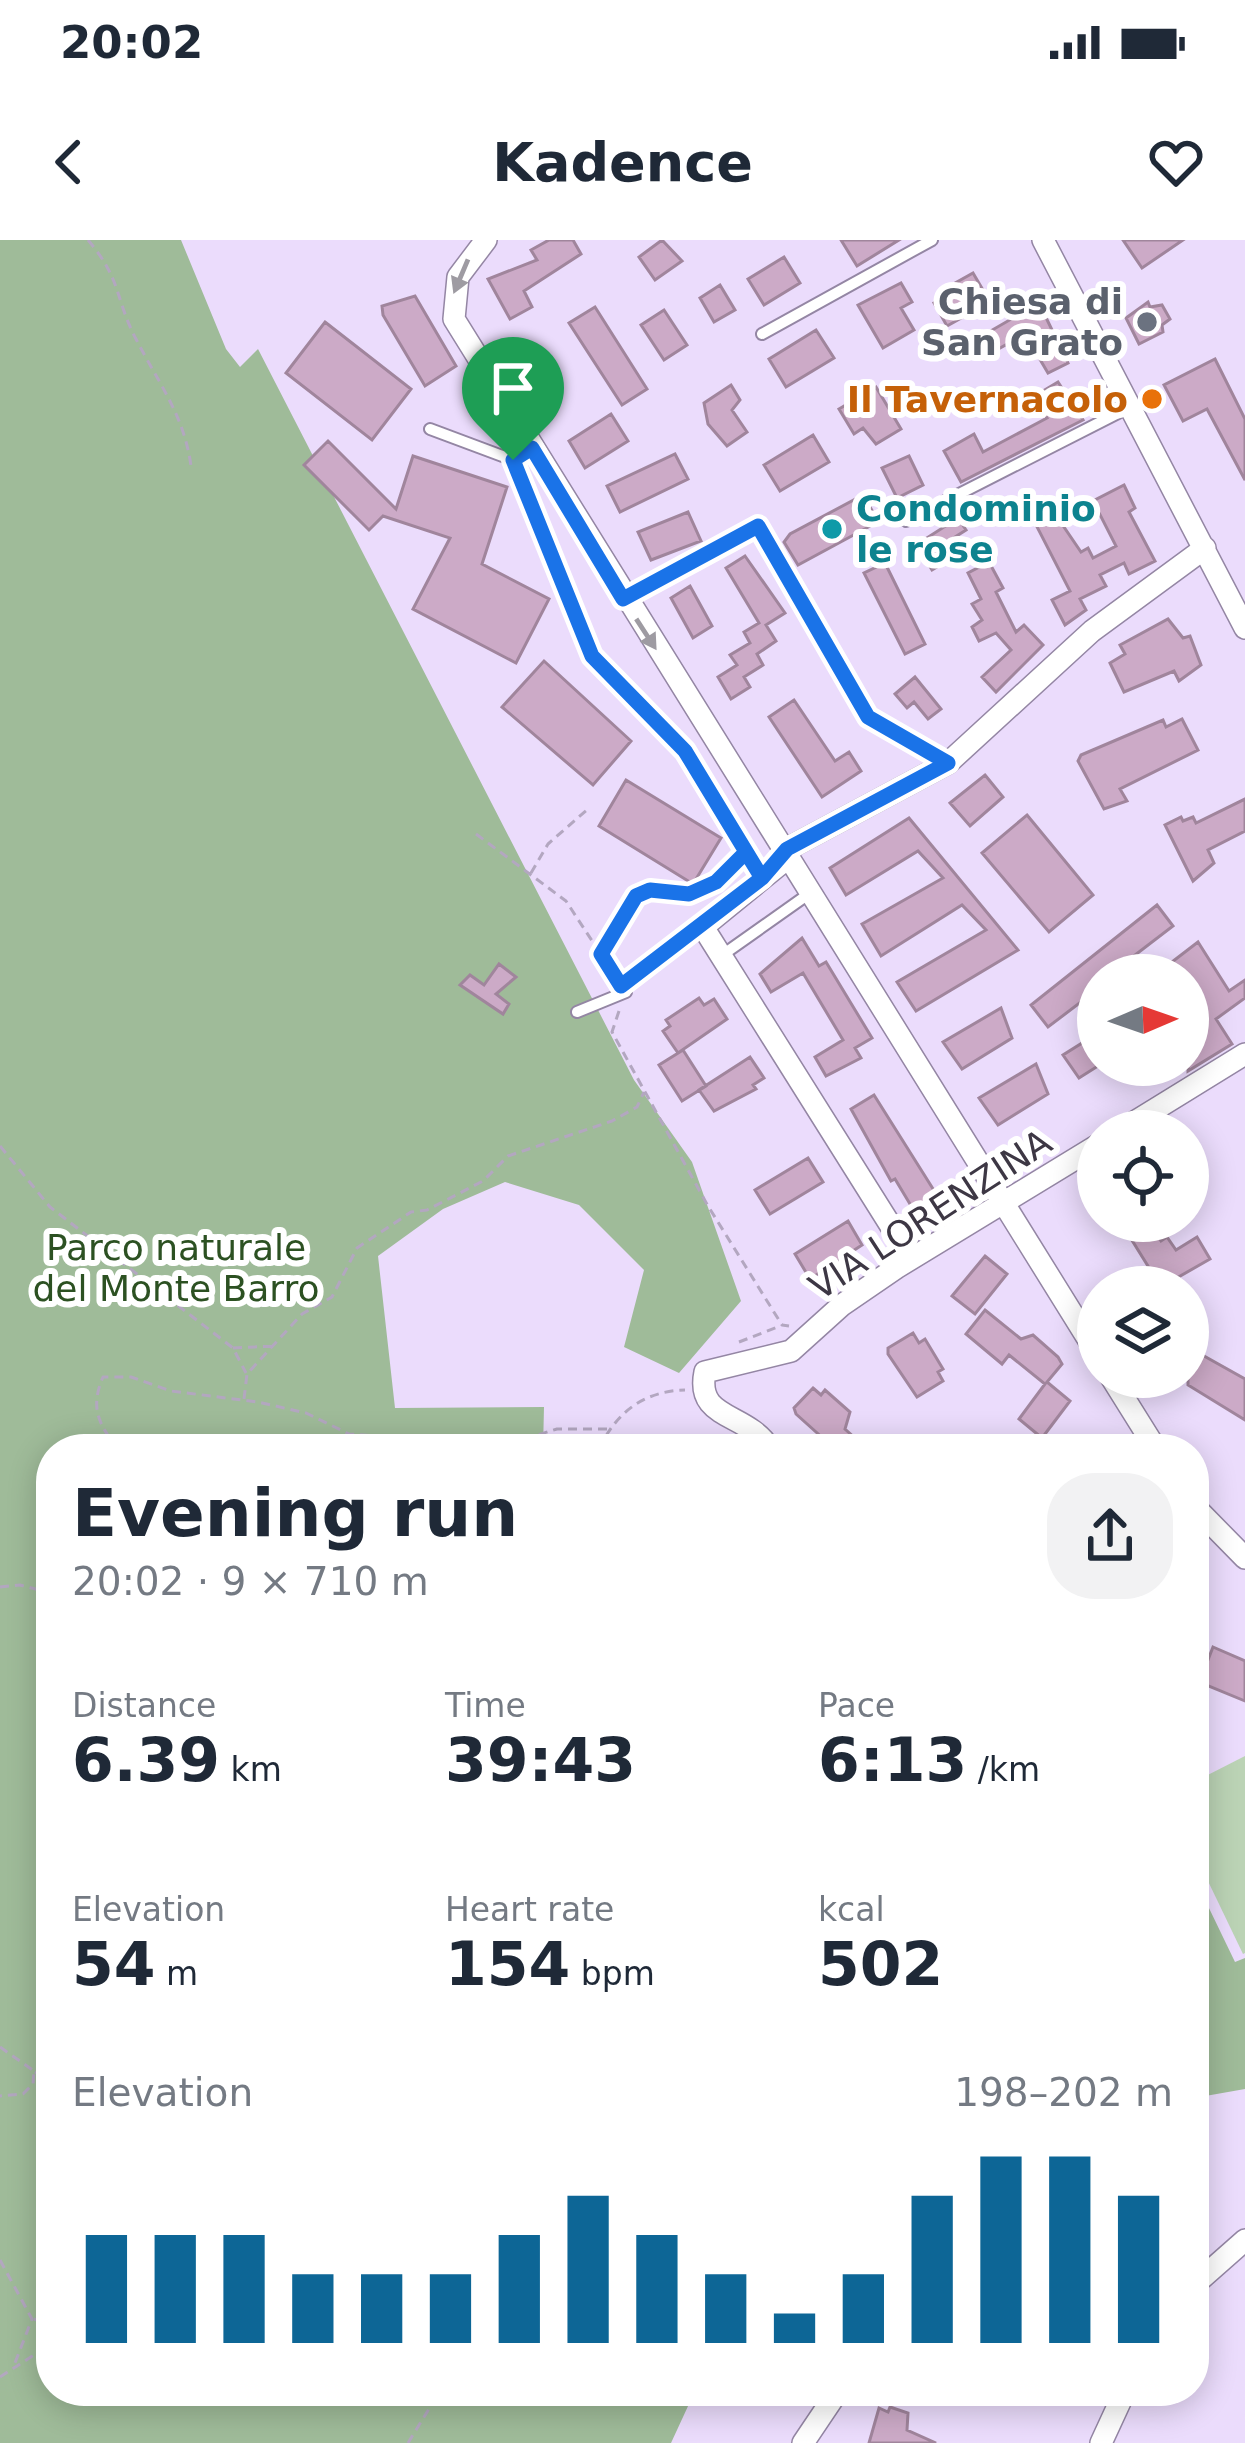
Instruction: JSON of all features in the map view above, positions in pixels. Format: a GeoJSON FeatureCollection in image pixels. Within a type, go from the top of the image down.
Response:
{"type":"FeatureCollection","features":[{"type":"Feature","properties":{"kind":"street"},"geometry":{"type":"LineString","coordinates":[[486,240],[458,277],[454,319],[522,454],[787,849],[1077,1321]]}},
{"type":"Feature","properties":{"kind":"street"},"geometry":{"type":"LineString","coordinates":[[1043,240],[1245,628]]}},
{"type":"Feature","properties":{"kind":"street"},"geometry":{"type":"LineString","coordinates":[[911,1258],[703,927],[762,878],[787,849],[948,763],[1092,631],[1205,548]]}},
{"type":"Feature","properties":{"kind":"street"},"geometry":{"type":"LineString","coordinates":[[1154,1110],[1245,1054]]}},
{"type":"Feature","properties":{"kind":"street","name":"VIA LORENZINA"},"geometry":{"type":"LineString","coordinates":[[701,1390],[705,1372],[790,1352],[842,1305],[911,1258],[1077,1158]]}},
{"type":"Feature","properties":{"kind":"street"},"geometry":{"type":"LineString","coordinates":[[701,1390],[721,1412],[757,1427],[761,1434]]}},
{"type":"Feature","properties":{"kind":"street"},"geometry":{"type":"LineString","coordinates":[[1125,1398],[1147,1434]]}},
{"type":"Feature","properties":{"kind":"street"},"geometry":{"type":"LineString","coordinates":[[1209,1521],[1245,1558]]}},
{"type":"Feature","properties":{"kind":"street"},"geometry":{"type":"LineString","coordinates":[[1209,2272],[1245,2240]]}},
{"type":"Feature","properties":{"kind":"street"},"geometry":{"type":"LineString","coordinates":[[803,2443],[828,2406]]}},
{"type":"Feature","properties":{"kind":"street"},"geometry":{"type":"LineString","coordinates":[[1101,2443],[1118,2406]]}},
{"type":"Feature","properties":{"kind":"lane"},"geometry":{"type":"LineString","coordinates":[[762,334],[932,240]]}},
{"type":"Feature","properties":{"kind":"lane"},"geometry":{"type":"LineString","coordinates":[[906,521],[1130,406]]}},
{"type":"Feature","properties":{"kind":"lane"},"geometry":{"type":"LineString","coordinates":[[430,429],[522,454],[592,656],[670,731],[762,878]]}},
{"type":"Feature","properties":{"kind":"lane"},"geometry":{"type":"LineString","coordinates":[[623,599],[758,526],[868,717],[948,763]]}},
{"type":"Feature","properties":{"kind":"lane"},"geometry":{"type":"LineString","coordinates":[[721,956],[803,898]]}},
{"type":"Feature","properties":{"kind":"lane"},"geometry":{"type":"LineString","coordinates":[[578,1012],[623,989],[703,927]]}},
{"type":"Feature","properties":{"kind":"path"},"geometry":{"type":"LineString","coordinates":[[88,240],[112,269],[134,337],[174,401],[191,466]]}},
{"type":"Feature","properties":{"kind":"path"},"geometry":{"type":"LineString","coordinates":[[529,876],[548,844],[589,808]]}},
{"type":"Feature","properties":{"kind":"path"},"geometry":{"type":"LineString","coordinates":[[476,834],[566,902],[601,954],[623,989],[612,1032],[782,1325],[789,1326],[799,1317]]}},
{"type":"Feature","properties":{"kind":"path"},"geometry":{"type":"LineString","coordinates":[[601,954],[636,896],[650,890],[689,894],[716,882],[746,852]]}},
{"type":"Feature","properties":{"kind":"path"},"geometry":{"type":"LineString","coordinates":[[247,1374],[302,1315],[332,1297],[357,1248],[411,1212],[427,1210],[483,1181],[508,1156],[625,1114],[637,1107],[644,1090]]}},
{"type":"Feature","properties":{"kind":"path"},"geometry":{"type":"LineString","coordinates":[[0,1146],[50,1207],[233,1348],[247,1374],[244,1400]]}},
{"type":"Feature","properties":{"kind":"path"},"geometry":{"type":"LineString","coordinates":[[233,1348],[257,1342],[276,1346]]}},
{"type":"Feature","properties":{"kind":"path"},"geometry":{"type":"LineString","coordinates":[[108,1434],[96,1417],[94,1397],[103,1377],[131,1377],[171,1391],[306,1413],[349,1434]]}},
{"type":"Feature","properties":{"kind":"path"},"geometry":{"type":"LineString","coordinates":[[606,1434],[622,1411],[666,1390],[701,1390]]}},
{"type":"Feature","properties":{"kind":"path"},"geometry":{"type":"LineString","coordinates":[[541,1434],[557,1429],[608,1430]]}},
{"type":"Feature","properties":{"kind":"path"},"geometry":{"type":"LineString","coordinates":[[0,1586],[36,1589]]}},
{"type":"Feature","properties":{"kind":"path"},"geometry":{"type":"LineString","coordinates":[[0,2047],[34,2071],[33,2084],[23,2094],[0,2096]]}},
{"type":"Feature","properties":{"kind":"path"},"geometry":{"type":"LineString","coordinates":[[0,2260],[36,2320]]}},
{"type":"Feature","properties":{"kind":"path"},"geometry":{"type":"LineString","coordinates":[[13,2368],[32,2319]]}},
{"type":"Feature","properties":{"kind":"path"},"geometry":{"type":"LineString","coordinates":[[0,2377],[36,2353]]}},
{"type":"Feature","properties":{"kind":"path"},"geometry":{"type":"LineString","coordinates":[[408,2443],[431,2406]]}},
{"type":"Feature","properties":{"kind":"green space","name":"Parco naturale del Monte Barro"},"geometry":{"type":"Polygon","coordinates":[[[0,240],[181,240],[226,349],[240,367],[258,349],[634,1080],[692,1162],[741,1301],[679,1373],[624,1347],[644,1270],[579,1205],[505,1182],[443,1209],[378,1256],[395,1408],[544,1407],[543,1434],[36,1434],[36,2406],[688,2406],[671,2443],[0,2443],[0,240]]]}},
{"type":"Feature","properties":{"kind":"green space"},"geometry":{"type":"Polygon","coordinates":[[[1245,1756],[1243,1954],[1209,1883],[1209,1774],[1245,1756]]]}},
{"type":"Feature","properties":{"kind":"green space"},"geometry":{"type":"Polygon","coordinates":[[[1209,1908],[1235,1962],[1245,1958],[1245,2089],[1209,2095],[1209,1908]]]}},
{"type":"Feature","properties":{"kind":"building"},"geometry":{"type":"Polygon","coordinates":[[[549,240],[573,240],[581,254],[524,291],[532,307],[510,319],[488,279],[537,260],[531,250],[549,240]]]}},
{"type":"Feature","properties":{"kind":"building"},"geometry":{"type":"Polygon","coordinates":[[[662,240],[682,261],[655,280],[639,257],[662,240]]]}},
{"type":"Feature","properties":{"kind":"building"},"geometry":{"type":"Polygon","coordinates":[[[841,240],[899,240],[857,266],[841,240]]]}},
{"type":"Feature","properties":{"kind":"building"},"geometry":{"type":"Polygon","coordinates":[[[1123,240],[1183,240],[1142,268],[1123,240]]]}},
{"type":"Feature","properties":{"kind":"building"},"geometry":{"type":"Polygon","coordinates":[[[784,257],[800,283],[764,305],[748,279],[784,257]]]}},
{"type":"Feature","properties":{"kind":"building"},"geometry":{"type":"Polygon","coordinates":[[[973,273],[990,302],[947,326],[934,303],[944,298],[941,291],[973,273]]]}},
{"type":"Feature","properties":{"kind":"building"},"geometry":{"type":"Polygon","coordinates":[[[901,283],[912,302],[901,308],[914,330],[883,348],[858,305],[901,283]]]}},
{"type":"Feature","properties":{"kind":"building"},"geometry":{"type":"Polygon","coordinates":[[[720,285],[735,310],[714,322],[700,298],[720,285]]]}},
{"type":"Feature","properties":{"kind":"building"},"geometry":{"type":"Polygon","coordinates":[[[415,296],[456,366],[425,386],[382,306],[415,296]]]}},
{"type":"Feature","properties":{"kind":"building","name":"Chiesa di San Grato"},"geometry":{"type":"Polygon","coordinates":[[[1148,302],[1150,307],[1162,305],[1170,319],[1162,325],[1163,332],[1139,344],[1126,318],[1148,302]]]}},
{"type":"Feature","properties":{"kind":"building"},"geometry":{"type":"Polygon","coordinates":[[[1039,303],[1068,363],[1048,373],[1025,334],[984,357],[975,340],[1039,303]]]}},
{"type":"Feature","properties":{"kind":"building"},"geometry":{"type":"Polygon","coordinates":[[[595,307],[647,389],[622,405],[569,323],[595,307]]]}},
{"type":"Feature","properties":{"kind":"building"},"geometry":{"type":"Polygon","coordinates":[[[664,310],[687,345],[664,360],[641,325],[664,310]]]}},
{"type":"Feature","properties":{"kind":"building"},"geometry":{"type":"Polygon","coordinates":[[[325,322],[411,389],[372,440],[286,373],[325,322]]]}},
{"type":"Feature","properties":{"kind":"building"},"geometry":{"type":"Polygon","coordinates":[[[816,330],[834,358],[786,387],[769,359],[816,330]]]}},
{"type":"Feature","properties":{"kind":"building"},"geometry":{"type":"Polygon","coordinates":[[[1215,359],[1245,419],[1245,480],[1207,409],[1183,421],[1164,385],[1215,359]]]}},
{"type":"Feature","properties":{"kind":"building"},"geometry":{"type":"Polygon","coordinates":[[[1058,382],[1083,420],[961,482],[944,451],[974,434],[983,452],[1047,418],[1033,397],[1058,382]]]}},
{"type":"Feature","properties":{"kind":"building"},"geometry":{"type":"Polygon","coordinates":[[[731,385],[740,400],[732,410],[747,432],[727,446],[708,424],[704,403],[731,385]]]}},
{"type":"Feature","properties":{"kind":"building"},"geometry":{"type":"Polygon","coordinates":[[[876,387],[901,429],[876,444],[863,428],[854,434],[839,409],[876,387]]]}},
{"type":"Feature","properties":{"kind":"building"},"geometry":{"type":"Polygon","coordinates":[[[611,414],[628,441],[585,468],[569,441],[611,414]]]}},
{"type":"Feature","properties":{"kind":"building"},"geometry":{"type":"Polygon","coordinates":[[[813,435],[829,462],[780,491],[764,465],[813,435]]]}},
{"type":"Feature","properties":{"kind":"building"},"geometry":{"type":"Polygon","coordinates":[[[328,441],[396,509],[413,456],[507,487],[482,564],[549,599],[516,663],[413,609],[450,538],[383,516],[369,530],[304,465],[328,441]]]}},
{"type":"Feature","properties":{"kind":"building"},"geometry":{"type":"Polygon","coordinates":[[[675,454],[688,479],[620,512],[607,486],[675,454]]]}},
{"type":"Feature","properties":{"kind":"building"},"geometry":{"type":"Polygon","coordinates":[[[909,456],[923,485],[897,498],[882,468],[909,456]]]}},
{"type":"Feature","properties":{"kind":"building"},"geometry":{"type":"Polygon","coordinates":[[[1124,485],[1135,508],[1129,512],[1155,561],[1129,574],[1124,563],[1100,575],[1106,586],[1080,599],[1086,610],[1065,625],[1052,600],[1070,591],[1034,521],[1053,511],[1081,552],[1088,548],[1093,558],[1116,546],[1093,501],[1124,485]]]}},
{"type":"Feature","properties":{"kind":"building","name":"Condominio le rose"},"geometry":{"type":"Polygon","coordinates":[[[863,495],[877,519],[874,524],[798,565],[784,542],[790,534],[863,495]]]}},
{"type":"Feature","properties":{"kind":"building"},"geometry":{"type":"Polygon","coordinates":[[[688,512],[701,541],[651,560],[638,532],[688,512]]]}},
{"type":"Feature","properties":{"kind":"building"},"geometry":{"type":"Polygon","coordinates":[[[958,518],[966,530],[944,544],[952,558],[932,570],[920,550],[926,546],[922,541],[958,518]]]}},
{"type":"Feature","properties":{"kind":"building"},"geometry":{"type":"Polygon","coordinates":[[[745,556],[785,613],[766,625],[776,641],[757,654],[763,665],[744,677],[750,687],[731,699],[718,677],[737,665],[730,655],[750,643],[744,632],[759,623],[726,568],[745,556]]]}},
{"type":"Feature","properties":{"kind":"building"},"geometry":{"type":"Polygon","coordinates":[[[989,562],[1003,588],[996,592],[1016,632],[1024,625],[1043,645],[996,692],[982,677],[1011,650],[996,633],[979,641],[972,627],[982,620],[972,604],[981,599],[968,573],[989,562]]]}},
{"type":"Feature","properties":{"kind":"building"},"geometry":{"type":"Polygon","coordinates":[[[885,563],[925,644],[905,654],[864,573],[885,563]]]}},
{"type":"Feature","properties":{"kind":"building"},"geometry":{"type":"Polygon","coordinates":[[[690,586],[712,626],[693,638],[671,598],[690,586]]]}},
{"type":"Feature","properties":{"kind":"building"},"geometry":{"type":"Polygon","coordinates":[[[1168,619],[1183,638],[1190,636],[1201,665],[1179,681],[1174,671],[1124,692],[1110,663],[1125,654],[1120,645],[1168,619]]]}},
{"type":"Feature","properties":{"kind":"building"},"geometry":{"type":"Polygon","coordinates":[[[544,661],[631,741],[593,785],[502,707],[544,661]]]}},
{"type":"Feature","properties":{"kind":"building"},"geometry":{"type":"Polygon","coordinates":[[[915,677],[941,709],[928,719],[914,702],[907,708],[895,694],[915,677]]]}},
{"type":"Feature","properties":{"kind":"building"},"geometry":{"type":"Polygon","coordinates":[[[794,700],[835,761],[849,752],[861,771],[822,797],[769,717],[794,700]]]}},
{"type":"Feature","properties":{"kind":"building"},"geometry":{"type":"Polygon","coordinates":[[[1182,719],[1198,750],[1120,789],[1127,801],[1104,809],[1078,761],[1081,755],[1163,720],[1166,727],[1182,719]]]}},
{"type":"Feature","properties":{"kind":"building"},"geometry":{"type":"Polygon","coordinates":[[[985,775],[1003,797],[970,826],[950,803],[985,775]]]}},
{"type":"Feature","properties":{"kind":"building"},"geometry":{"type":"Polygon","coordinates":[[[626,780],[721,838],[693,884],[599,826],[626,780]]]}},
{"type":"Feature","properties":{"kind":"building"},"geometry":{"type":"Polygon","coordinates":[[[1245,799],[1245,831],[1208,850],[1214,863],[1193,881],[1165,825],[1181,817],[1183,821],[1193,817],[1196,823],[1245,799]]]}},
{"type":"Feature","properties":{"kind":"building"},"geometry":{"type":"Polygon","coordinates":[[[1027,815],[1093,895],[1049,932],[982,853],[1027,815]]]}},
{"type":"Feature","properties":{"kind":"building"},"geometry":{"type":"Polygon","coordinates":[[[909,818],[1018,950],[916,1011],[897,982],[986,930],[962,905],[881,956],[862,924],[943,878],[918,851],[846,895],[830,868],[909,818]]]}},
{"type":"Feature","properties":{"kind":"building"},"geometry":{"type":"Polygon","coordinates":[[[1157,905],[1173,926],[1136,954],[1095,954],[1157,905]]]}},
{"type":"Feature","properties":{"kind":"building"},"geometry":{"type":"Polygon","coordinates":[[[802,938],[819,966],[826,962],[872,1038],[855,1048],[861,1058],[826,1076],[815,1057],[843,1040],[803,973],[771,992],[760,974],[802,938]]]}},
{"type":"Feature","properties":{"kind":"building"},"geometry":{"type":"Polygon","coordinates":[[[1198,942],[1206,954],[1182,954],[1198,942]]]}},
{"type":"Feature","properties":{"kind":"building"},"geometry":{"type":"Polygon","coordinates":[[[1209,959],[1229,991],[1245,980],[1245,998],[1216,1019],[1232,1044],[1209,1058],[1209,959]]]}},
{"type":"Feature","properties":{"kind":"building"},"geometry":{"type":"Polygon","coordinates":[[[499,964],[516,977],[496,994],[509,1004],[503,1014],[460,985],[470,975],[484,985],[499,964]]]}},
{"type":"Feature","properties":{"kind":"building"},"geometry":{"type":"Polygon","coordinates":[[[1077,968],[1077,1005],[1048,1027],[1031,1005],[1077,968]]]}},
{"type":"Feature","properties":{"kind":"building"},"geometry":{"type":"Polygon","coordinates":[[[699,998],[704,1005],[714,999],[727,1019],[678,1053],[663,1031],[670,1026],[666,1020],[699,998]]]}},
{"type":"Feature","properties":{"kind":"building"},"geometry":{"type":"Polygon","coordinates":[[[1001,1008],[1012,1038],[962,1069],[943,1042],[1001,1008]]]}},
{"type":"Feature","properties":{"kind":"building"},"geometry":{"type":"Polygon","coordinates":[[[1077,1046],[1077,1075],[1063,1055],[1077,1046]]]}},
{"type":"Feature","properties":{"kind":"building"},"geometry":{"type":"Polygon","coordinates":[[[683,1050],[706,1086],[682,1101],[659,1065],[683,1050]]]}},
{"type":"Feature","properties":{"kind":"building"},"geometry":{"type":"Polygon","coordinates":[[[750,1057],[764,1078],[753,1085],[756,1089],[714,1111],[699,1090],[750,1057]]]}},
{"type":"Feature","properties":{"kind":"building"},"geometry":{"type":"Polygon","coordinates":[[[1036,1064],[1048,1094],[998,1125],[979,1098],[1036,1064]]]}},
{"type":"Feature","properties":{"kind":"building"},"geometry":{"type":"Polygon","coordinates":[[[874,1095],[940,1200],[916,1214],[895,1179],[891,1181],[851,1109],[874,1095]]]}},
{"type":"Feature","properties":{"kind":"building"},"geometry":{"type":"Polygon","coordinates":[[[808,1158],[823,1182],[770,1214],[755,1190],[808,1158]]]}},
{"type":"Feature","properties":{"kind":"building"},"geometry":{"type":"Polygon","coordinates":[[[848,1221],[862,1245],[810,1279],[795,1254],[848,1221]]]}},
{"type":"Feature","properties":{"kind":"building"},"geometry":{"type":"Polygon","coordinates":[[[1133,1242],[1170,1242],[1176,1250],[1200,1242],[1210,1259],[1198,1266],[1148,1266],[1133,1242]]]}},
{"type":"Feature","properties":{"kind":"building"},"geometry":{"type":"Polygon","coordinates":[[[985,1256],[1007,1274],[975,1314],[952,1296],[985,1256]]]}},
{"type":"Feature","properties":{"kind":"building"},"geometry":{"type":"Polygon","coordinates":[[[985,1310],[1021,1339],[1033,1335],[1058,1357],[1062,1364],[1047,1382],[1070,1401],[1045,1434],[1037,1434],[1019,1419],[1045,1384],[1009,1355],[1002,1364],[966,1334],[985,1310]]]}},
{"type":"Feature","properties":{"kind":"building"},"geometry":{"type":"Polygon","coordinates":[[[913,1333],[919,1343],[925,1339],[943,1369],[938,1372],[943,1381],[917,1397],[888,1354],[888,1348],[913,1333]]]}},
{"type":"Feature","properties":{"kind":"building"},"geometry":{"type":"Polygon","coordinates":[[[1209,1359],[1245,1379],[1245,1420],[1209,1398],[1209,1359]]]}},
{"type":"Feature","properties":{"kind":"building"},"geometry":{"type":"Polygon","coordinates":[[[813,1388],[821,1395],[825,1390],[850,1412],[845,1429],[850,1434],[818,1434],[794,1408],[813,1388]]]}},
{"type":"Feature","properties":{"kind":"building"},"geometry":{"type":"Polygon","coordinates":[[[1213,1647],[1245,1661],[1245,1701],[1209,1686],[1213,1647]]]}},
{"type":"Feature","properties":{"kind":"building"},"geometry":{"type":"Polygon","coordinates":[[[890,2407],[908,2413],[907,2430],[936,2443],[869,2443],[879,2408],[888,2412],[890,2407]]]}},
{"type":"Feature","properties":{"kind":"place","name":"Chiesa di San Grato"},"geometry":{"type":"Point","coordinates":[1147,322]}},
{"type":"Feature","properties":{"kind":"place","name":"Il Tavernacolo"},"geometry":{"type":"Point","coordinates":[1152,399]}},
{"type":"Feature","properties":{"kind":"place","name":"Condominio le rose"},"geometry":{"type":"Point","coordinates":[832,529]}},
{"type":"Feature","properties":{"kind":"route"},"geometry":{"type":"LineString","coordinates":[[513,460],[532,448],[623,599],[758,526],[868,717],[948,763],[787,849],[778,865],[762,878],[746,852],[716,882],[689,894],[650,890],[636,896],[601,954],[621,986],[627,985],[762,878],[685,751],[670,731],[592,656],[513,460]]}}]}
